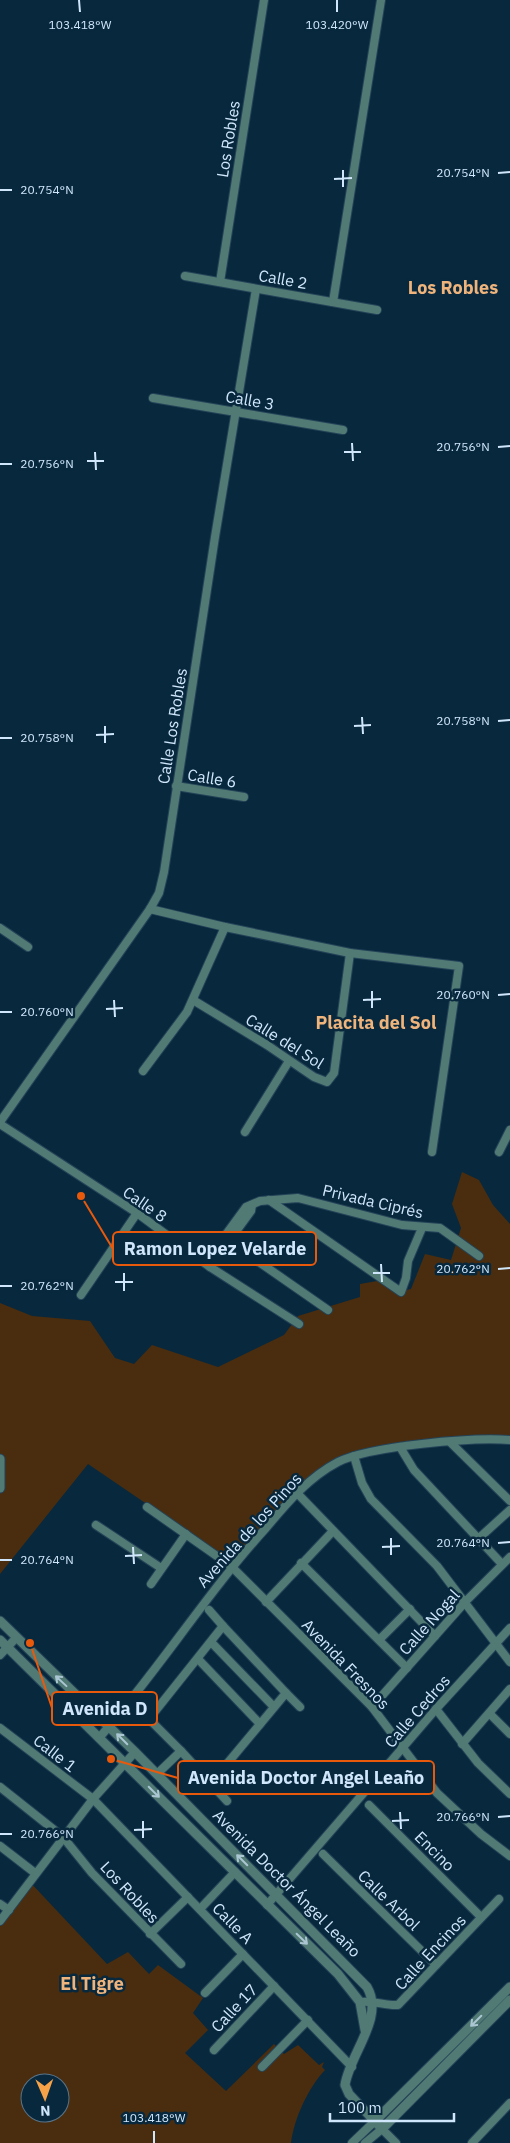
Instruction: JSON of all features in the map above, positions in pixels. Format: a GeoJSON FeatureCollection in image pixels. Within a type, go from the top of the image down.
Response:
{"type":"FeatureCollection","features":[{"type":"Feature","properties":{"kind":"street","name":"Los Robles"},"geometry":{"type":"LineString","coordinates":[[220,282],[264,0]]}},
{"type":"Feature","properties":{"kind":"street"},"geometry":{"type":"LineString","coordinates":[[333,302],[381,0]]}},
{"type":"Feature","properties":{"kind":"street","name":"Calle 2"},"geometry":{"type":"LineString","coordinates":[[185,276],[377,310]]}},
{"type":"Feature","properties":{"kind":"street","name":"Calle Los Robles"},"geometry":{"type":"LineString","coordinates":[[0,1123],[150,909],[159,893],[164,872],[176,786],[256,289]]}},
{"type":"Feature","properties":{"kind":"street","name":"Calle 3"},"geometry":{"type":"LineString","coordinates":[[153,398],[343,430]]}},
{"type":"Feature","properties":{"kind":"street","name":"Calle 6"},"geometry":{"type":"LineString","coordinates":[[176,786],[244,797]]}},
{"type":"Feature","properties":{"kind":"street"},"geometry":{"type":"LineString","coordinates":[[150,909],[350,953],[459,966],[432,1152]]}},
{"type":"Feature","properties":{"kind":"street"},"geometry":{"type":"LineString","coordinates":[[143,1071],[187,1012],[225,927]]}},
{"type":"Feature","properties":{"kind":"street"},"geometry":{"type":"LineString","coordinates":[[0,928],[28,947]]}},
{"type":"Feature","properties":{"kind":"street","name":"Calle del Sol"},"geometry":{"type":"LineString","coordinates":[[193,1000],[267,1045],[314,1078],[327,1082],[334,1073],[350,953]]}},
{"type":"Feature","properties":{"kind":"street"},"geometry":{"type":"LineString","coordinates":[[245,1132],[288,1061]]}},
{"type":"Feature","properties":{"kind":"street","name":"Calle 8"},"geometry":{"type":"LineString","coordinates":[[0,1123],[137,1214],[207,1265],[299,1324]]}},
{"type":"Feature","properties":{"kind":"street"},"geometry":{"type":"LineString","coordinates":[[499,1152],[510,1130]]}},
{"type":"Feature","properties":{"kind":"street","name":"Privada Ciprés"},"geometry":{"type":"LineString","coordinates":[[207,1265],[246,1207],[269,1200],[298,1198],[355,1214],[422,1228],[440,1228],[480,1256]]}},
{"type":"Feature","properties":{"kind":"street"},"geometry":{"type":"LineString","coordinates":[[269,1200],[401,1292],[406,1278],[408,1261],[422,1228]]}},
{"type":"Feature","properties":{"kind":"street"},"geometry":{"type":"LineString","coordinates":[[81,1295],[137,1214]]}},
{"type":"Feature","properties":{"kind":"street"},"geometry":{"type":"LineString","coordinates":[[226,1239],[328,1310]]}},
{"type":"Feature","properties":{"kind":"street","name":"Avenida de los Pinos"},"geometry":{"type":"LineString","coordinates":[[98,1738],[231,1566],[297,1493],[322,1472],[354,1456],[400,1447],[510,1440]]}},
{"type":"Feature","properties":{"kind":"street"},"geometry":{"type":"LineString","coordinates":[[451,1443],[510,1501]]}},
{"type":"Feature","properties":{"kind":"street"},"geometry":{"type":"LineString","coordinates":[[400,1447],[414,1470],[502,1564]]}},
{"type":"Feature","properties":{"kind":"street"},"geometry":{"type":"LineString","coordinates":[[354,1456],[362,1483],[371,1499],[437,1566],[466,1601],[494,1644],[510,1662]]}},
{"type":"Feature","properties":{"kind":"street"},"geometry":{"type":"LineString","coordinates":[[0,1459],[0,1488]]}},
{"type":"Feature","properties":{"kind":"street"},"geometry":{"type":"LineString","coordinates":[[297,1493],[435,1636]]}},
{"type":"Feature","properties":{"kind":"street","name":"Avenida Fresnos"},"geometry":{"type":"LineString","coordinates":[[146,1507],[231,1566],[372,1707],[437,1793],[481,1834],[510,1856]]}},
{"type":"Feature","properties":{"kind":"street"},"geometry":{"type":"LineString","coordinates":[[478,1540],[510,1510]]}},
{"type":"Feature","properties":{"kind":"street"},"geometry":{"type":"LineString","coordinates":[[96,1525],[161,1568]]}},
{"type":"Feature","properties":{"kind":"street"},"geometry":{"type":"LineString","coordinates":[[266,1602],[333,1530]]}},
{"type":"Feature","properties":{"kind":"street"},"geometry":{"type":"LineString","coordinates":[[151,1584],[186,1534]]}},
{"type":"Feature","properties":{"kind":"street","name":"Calle Nogal"},"geometry":{"type":"LineString","coordinates":[[372,1707],[466,1601],[510,1557]]}},
{"type":"Feature","properties":{"kind":"street"},"geometry":{"type":"LineString","coordinates":[[301,1563],[380,1639],[407,1668]]}},
{"type":"Feature","properties":{"kind":"street","name":"Calle Nogal"},"geometry":{"type":"LineString","coordinates":[[380,1639],[410,1609]]}},
{"type":"Feature","properties":{"kind":"street"},"geometry":{"type":"LineString","coordinates":[[209,1610],[300,1707]]}},
{"type":"Feature","properties":{"kind":"street","name":"Avenida Doctor Ángel Leaño"},"geometry":{"type":"LineString","coordinates":[[0,1621],[109,1726],[361,1979],[374,2000],[372,2014],[346,2081],[347,2091],[378,2125]]}},
{"type":"Feature","properties":{"kind":"street"},"geometry":{"type":"LineString","coordinates":[[223,1626],[149,1719],[181,1750],[227,1801]]}},
{"type":"Feature","properties":{"kind":"street","name":"Calle Cedros"},"geometry":{"type":"LineString","coordinates":[[267,1904],[436,1709],[510,1628]]}},
{"type":"Feature","properties":{"kind":"street"},"geometry":{"type":"LineString","coordinates":[[0,1655],[16,1638]]}},
{"type":"Feature","properties":{"kind":"street","name":"Avenida Doctor Ángel Leaño"},"geometry":{"type":"LineString","coordinates":[[0,1640],[338,1974],[360,2002],[365,2032]]}},
{"type":"Feature","properties":{"kind":"street"},"geometry":{"type":"LineString","coordinates":[[211,1642],[274,1707]]}},
{"type":"Feature","properties":{"kind":"street"},"geometry":{"type":"LineString","coordinates":[[198,1659],[260,1724]]}},
{"type":"Feature","properties":{"kind":"street"},"geometry":{"type":"LineString","coordinates":[[462,1744],[510,1689]]}},
{"type":"Feature","properties":{"kind":"street"},"geometry":{"type":"LineString","coordinates":[[210,1782],[286,1693]]}},
{"type":"Feature","properties":{"kind":"street"},"geometry":{"type":"LineString","coordinates":[[436,1709],[478,1763],[510,1794]]}},
{"type":"Feature","properties":{"kind":"street"},"geometry":{"type":"LineString","coordinates":[[490,1714],[510,1734]]}},
{"type":"Feature","properties":{"kind":"street","name":"Calle 1"},"geometry":{"type":"LineString","coordinates":[[0,1728],[93,1800]]}},
{"type":"Feature","properties":{"kind":"street"},"geometry":{"type":"LineString","coordinates":[[157,1774],[181,1750]]}},
{"type":"Feature","properties":{"kind":"street"},"geometry":{"type":"LineString","coordinates":[[0,1921],[63,1837],[135,1752]]}},
{"type":"Feature","properties":{"kind":"street"},"geometry":{"type":"LineString","coordinates":[[0,1787],[63,1837]]}},
{"type":"Feature","properties":{"kind":"street","name":"Calle A"},"geometry":{"type":"LineString","coordinates":[[93,1800],[352,2067]]}},
{"type":"Feature","properties":{"kind":"street","name":"Encino"},"geometry":{"type":"LineString","coordinates":[[369,1804],[481,1918]]}},
{"type":"Feature","properties":{"kind":"street","name":"Los Robles"},"geometry":{"type":"LineString","coordinates":[[63,1837],[92,1872],[181,1964]]}},
{"type":"Feature","properties":{"kind":"street"},"geometry":{"type":"LineString","coordinates":[[0,1846],[35,1873]]}},
{"type":"Feature","properties":{"kind":"street","name":"Calle Arbol"},"geometry":{"type":"LineString","coordinates":[[323,1854],[436,1965]]}},
{"type":"Feature","properties":{"kind":"street"},"geometry":{"type":"LineString","coordinates":[[200,1909],[235,1872]]}},
{"type":"Feature","properties":{"kind":"street"},"geometry":{"type":"LineString","coordinates":[[150,1934],[188,1897]]}},
{"type":"Feature","properties":{"kind":"street","name":"Calle Encinos"},"geometry":{"type":"LineString","coordinates":[[374,2000],[390,2006],[398,2005],[499,1899]]}},
{"type":"Feature","properties":{"kind":"street"},"geometry":{"type":"LineString","coordinates":[[0,1904],[9,1910]]}},
{"type":"Feature","properties":{"kind":"street"},"geometry":{"type":"LineString","coordinates":[[205,1993],[242,1954]]}},
{"type":"Feature","properties":{"kind":"street","name":"Calle 17"},"geometry":{"type":"LineString","coordinates":[[214,2050],[274,1986]]}},
{"type":"Feature","properties":{"kind":"street"},"geometry":{"type":"LineString","coordinates":[[434,2070],[510,1987]]}},
{"type":"Feature","properties":{"kind":"street"},"geometry":{"type":"LineString","coordinates":[[360,2002],[374,2000]]}},
{"type":"Feature","properties":{"kind":"street"},"geometry":{"type":"LineString","coordinates":[[365,2143],[378,2125],[510,2000]]}},
{"type":"Feature","properties":{"kind":"street"},"geometry":{"type":"LineString","coordinates":[[262,2067],[308,2020]]}},
{"type":"Feature","properties":{"kind":"street"},"geometry":{"type":"LineString","coordinates":[[472,2143],[510,2104]]}},
{"type":"Feature","properties":{"kind":"street"},"geometry":{"type":"LineString","coordinates":[[352,2143],[378,2125]]}},
{"type":"Feature","properties":{"kind":"street"},"geometry":{"type":"LineString","coordinates":[[378,2125],[396,2143]]}},
{"type":"Feature","properties":{"kind":"shaded area"},"geometry":{"type":"Polygon","coordinates":[[[462,1172],[479,1180],[493,1205],[510,1224],[510,1441],[400,1447],[339,1461],[297,1493],[231,1566],[182,1528],[88,1464],[0,1574],[0,1303],[32,1316],[90,1321],[115,1358],[134,1364],[152,1345],[218,1367],[284,1335],[298,1316],[360,1297],[360,1284],[377,1281],[397,1292],[411,1289],[425,1254],[451,1260],[461,1228],[452,1204],[462,1172]]]}},
{"type":"Feature","properties":{"kind":"shaded area"},"geometry":{"type":"Polygon","coordinates":[[[28,1880],[107,1964],[128,1952],[149,1974],[158,1965],[203,1998],[193,2013],[208,2030],[185,2053],[226,2091],[274,2044],[284,2054],[298,2045],[319,2065],[324,2062],[322,2067],[325,2070],[303,2104],[295,2124],[291,2143],[0,2143],[0,1915],[28,1880]]]}},
{"type":"Feature","properties":{"kind":"place","name":"Ramon Lopez Velarde"},"geometry":{"type":"Point","coordinates":[81,1196]}},
{"type":"Feature","properties":{"kind":"place","name":"Avenida D"},"geometry":{"type":"Point","coordinates":[30,1643]}},
{"type":"Feature","properties":{"kind":"place","name":"Avenida Doctor Angel Leaño"},"geometry":{"type":"Point","coordinates":[111,1759]}},
{"type":"Feature","properties":{"kind":"district","name":"Los Robles"},"geometry":{"type":"Point","coordinates":[453,287]}},
{"type":"Feature","properties":{"kind":"district","name":"Placita del Sol"},"geometry":{"type":"Point","coordinates":[376,1022]}},
{"type":"Feature","properties":{"kind":"district","name":"El Tigre"},"geometry":{"type":"Point","coordinates":[92,1983]}}]}
